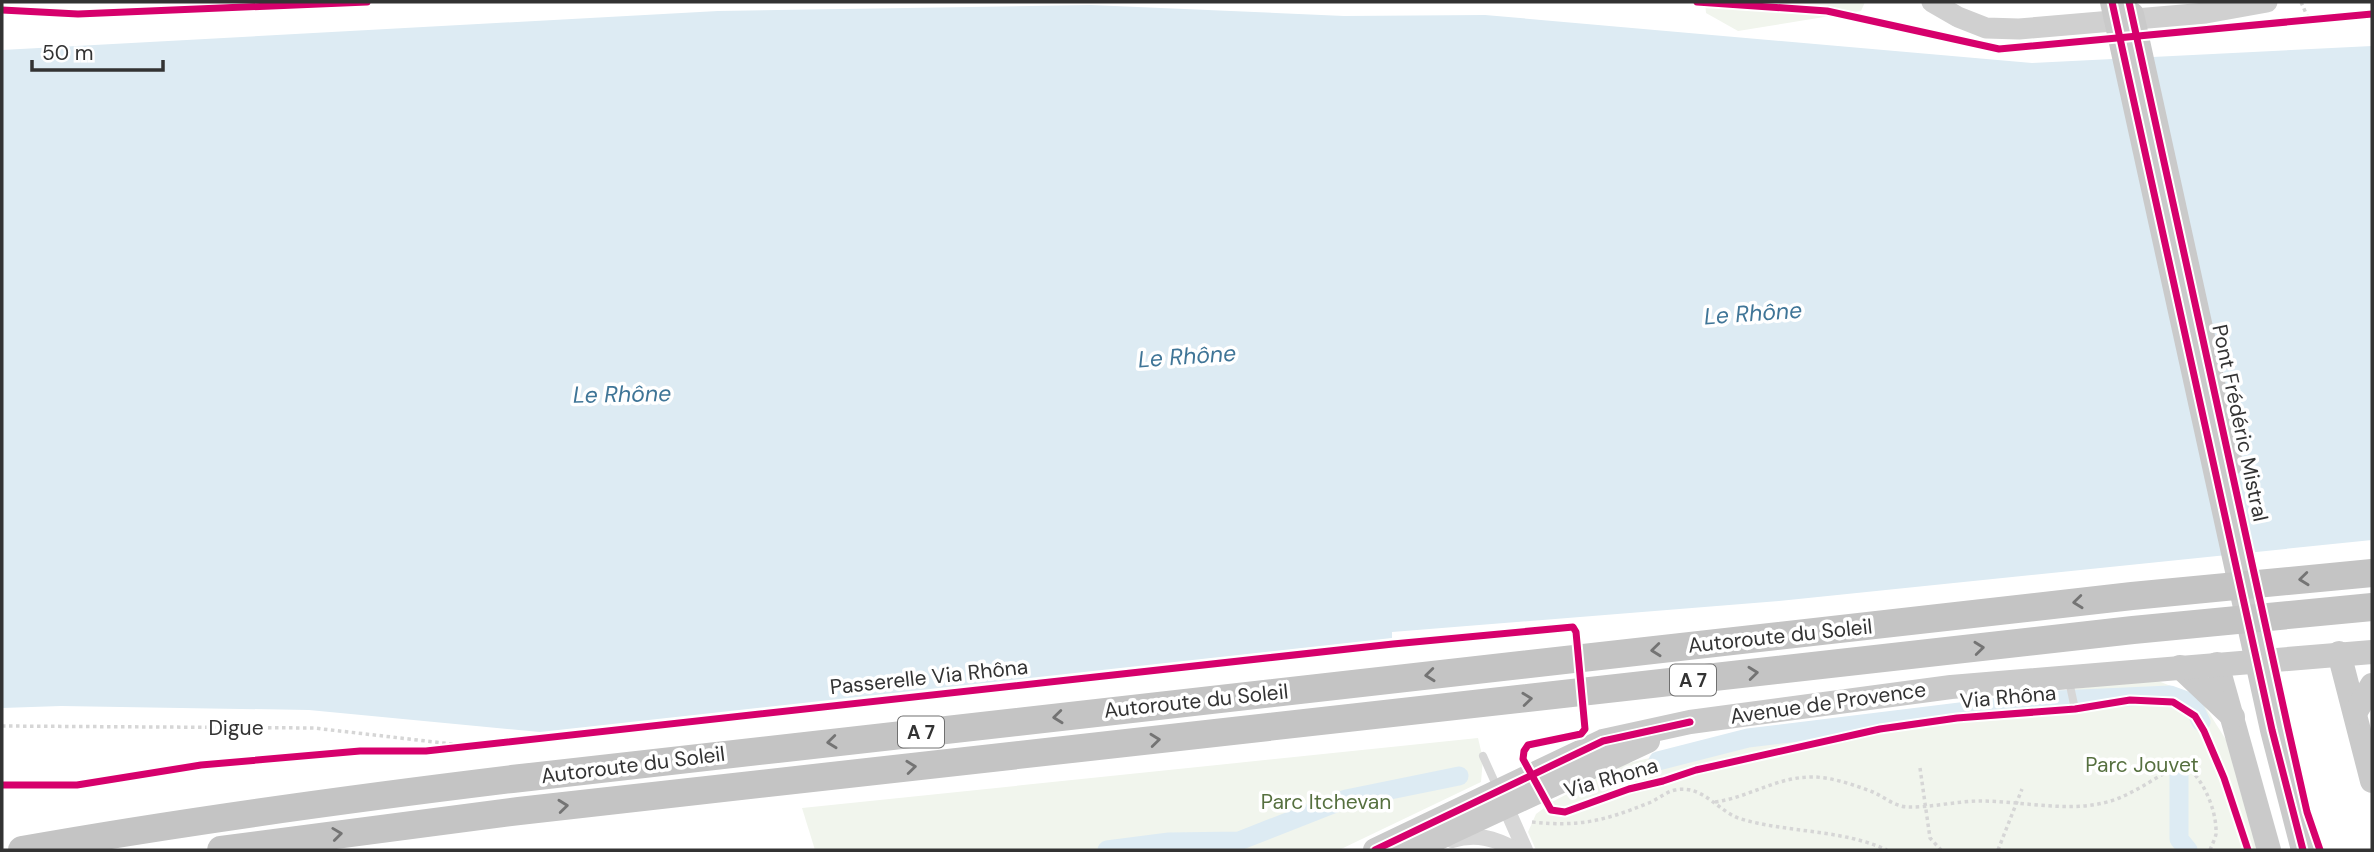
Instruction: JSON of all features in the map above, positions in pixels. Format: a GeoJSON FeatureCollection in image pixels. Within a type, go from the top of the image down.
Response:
{"type":"FeatureCollection","features":[{"type":"Feature","properties":{"kind":"highway","name":"Autoroute du Soleil"},"geometry":{"type":"LineString","coordinates":[[22,850],[284,807],[526,777],[2132,596],[2372,573]]}},
{"type":"Feature","properties":{"kind":"highway","name":"Autoroute du Soleil"},"geometry":{"type":"LineString","coordinates":[[221,850],[574,805],[2133,630],[2372,607]]}},
{"type":"Feature","properties":{"kind":"main road","name":"Pont Frédéric Mistral"},"geometry":{"type":"LineString","coordinates":[[2112,2],[2319,850]]}},
{"type":"Feature","properties":{"kind":"main road","name":"Pont Frédéric Mistral"},"geometry":{"type":"LineString","coordinates":[[2129,2],[2269,716],[2303,850]]}},
{"type":"Feature","properties":{"kind":"main road","name":"Avenue de Provence"},"geometry":{"type":"LineString","coordinates":[[1415,850],[1502,797],[1603,741],[1690,722],[1951,687],[2372,652]]}},
{"type":"Feature","properties":{"kind":"main road"},"geometry":{"type":"LineString","coordinates":[[2339,653],[2372,777]]}},
{"type":"Feature","properties":{"kind":"main road"},"geometry":{"type":"LineString","coordinates":[[2217,664],[2269,850]]}},
{"type":"Feature","properties":{"kind":"main road"},"geometry":{"type":"LineString","coordinates":[[2180,667],[2233,717]]}},
{"type":"Feature","properties":{"kind":"main road"},"geometry":{"type":"LineString","coordinates":[[2355,713],[2372,685]]}},
{"type":"Feature","properties":{"kind":"main road","name":"Avenue de Provence"},"geometry":{"type":"LineString","coordinates":[[1375,850],[1502,797]]}},
{"type":"Feature","properties":{"kind":"street"},"geometry":{"type":"LineString","coordinates":[[1932,2],[1958,17],[1986,28],[2019,29],[2206,13],[2267,2]]}},
{"type":"Feature","properties":{"kind":"street"},"geometry":{"type":"LineString","coordinates":[[1502,797],[1525,850]]}},
{"type":"Feature","properties":{"kind":"street","name":"Avenue de Provence"},"geometry":{"type":"LineString","coordinates":[[1415,850],[1477,835],[1491,838],[1516,850]]}},
{"type":"Feature","properties":{"kind":"lane"},"geometry":{"type":"LineString","coordinates":[[2068,677],[2074,709]]}},
{"type":"Feature","properties":{"kind":"lane"},"geometry":{"type":"LineString","coordinates":[[1483,756],[1502,797]]}},
{"type":"Feature","properties":{"kind":"path"},"geometry":{"type":"LineString","coordinates":[[2301,2],[2309,20]]}},
{"type":"Feature","properties":{"kind":"path"},"geometry":{"type":"LineString","coordinates":[[426,751],[482,744]]}},
{"type":"Feature","properties":{"kind":"path"},"geometry":{"type":"LineString","coordinates":[[1715,802],[1738,799],[1766,786],[1794,778],[1812,777],[1829,778],[1908,807],[1956,801],[2074,806],[2103,803],[2131,792],[2165,771],[2183,764],[2192,771],[2211,803],[2216,835],[2210,850]]}},
{"type":"Feature","properties":{"kind":"path"},"geometry":{"type":"LineString","coordinates":[[1920,768],[1930,838],[1941,850]]}},
{"type":"Feature","properties":{"kind":"path"},"geometry":{"type":"LineString","coordinates":[[1998,850],[2022,789]]}},
{"type":"Feature","properties":{"kind":"path"},"geometry":{"type":"LineString","coordinates":[[1532,822],[1560,825],[1592,823],[1651,803],[1675,790],[1697,791],[1738,818],[1797,831],[1835,834],[1886,850]]}},
{"type":"Feature","properties":{"kind":"green space"},"geometry":{"type":"Polygon","coordinates":[[[1705,2],[1865,2],[1861,11],[1738,31],[1706,13],[1705,2]]]}},
{"type":"Feature","properties":{"kind":"green space","name":"Parc Jouvet"},"geometry":{"type":"Polygon","coordinates":[[[2153,679],[2199,697],[2228,743],[2259,850],[1536,850],[1528,832],[1536,814],[1552,802],[1624,764],[1802,723],[2153,679]]]}},
{"type":"Feature","properties":{"kind":"green space","name":"Parc Itchevan"},"geometry":{"type":"Polygon","coordinates":[[[1478,738],[1483,759],[1481,782],[1339,850],[815,850],[802,808],[1478,738]]]}},
{"type":"Feature","properties":{"kind":"water","name":"Le Rhône"},"geometry":{"type":"Polygon","coordinates":[[[1091,5],[1344,16],[1485,15],[2032,63],[2372,46],[2372,540],[1779,601],[1392,632],[1392,638],[540,732],[309,710],[61,706],[2,708],[2,50],[718,11],[1091,5]]]}},
{"type":"Feature","properties":{"kind":"waterway"},"geometry":{"type":"LineString","coordinates":[[1658,761],[1748,738],[2058,700],[2170,695],[2192,703],[2201,722]]}},
{"type":"Feature","properties":{"kind":"waterway"},"geometry":{"type":"LineString","coordinates":[[2179,773],[2179,839],[2188,850]]}},
{"type":"Feature","properties":{"kind":"waterway"},"geometry":{"type":"LineString","coordinates":[[1107,850],[1169,842],[1239,841],[1346,799],[1459,776]]}},
{"type":"Feature","properties":{"kind":"cycle path"},"geometry":{"type":"LineString","coordinates":[[2,10],[78,14],[367,2]]}},
{"type":"Feature","properties":{"kind":"cycle path"},"geometry":{"type":"LineString","coordinates":[[1697,2],[1827,11],[1999,49],[2372,14]]}},
{"type":"Feature","properties":{"kind":"cycle path"},"geometry":{"type":"LineString","coordinates":[[2112,2],[2272,730],[2303,850]]}},
{"type":"Feature","properties":{"kind":"cycle path"},"geometry":{"type":"LineString","coordinates":[[2129,2],[2288,728],[2307,812],[2320,850]]}},
{"type":"Feature","properties":{"kind":"cycle path","name":"Passerelle Via Rhôna"},"geometry":{"type":"LineString","coordinates":[[2,785],[77,785],[201,765],[360,751],[426,751],[1393,644],[1573,627],[1576,632],[1585,729],[1581,734],[1528,745],[1523,759],[1551,810],[1565,812],[1629,789],[1696,770],[1880,729],[1957,718],[2075,709],[2130,700],[2173,702],[2195,716],[2204,731],[2224,778],[2248,850]]}},
{"type":"Feature","properties":{"kind":"cycle path"},"geometry":{"type":"LineString","coordinates":[[1375,850],[1603,741],[1690,722]]}}]}
